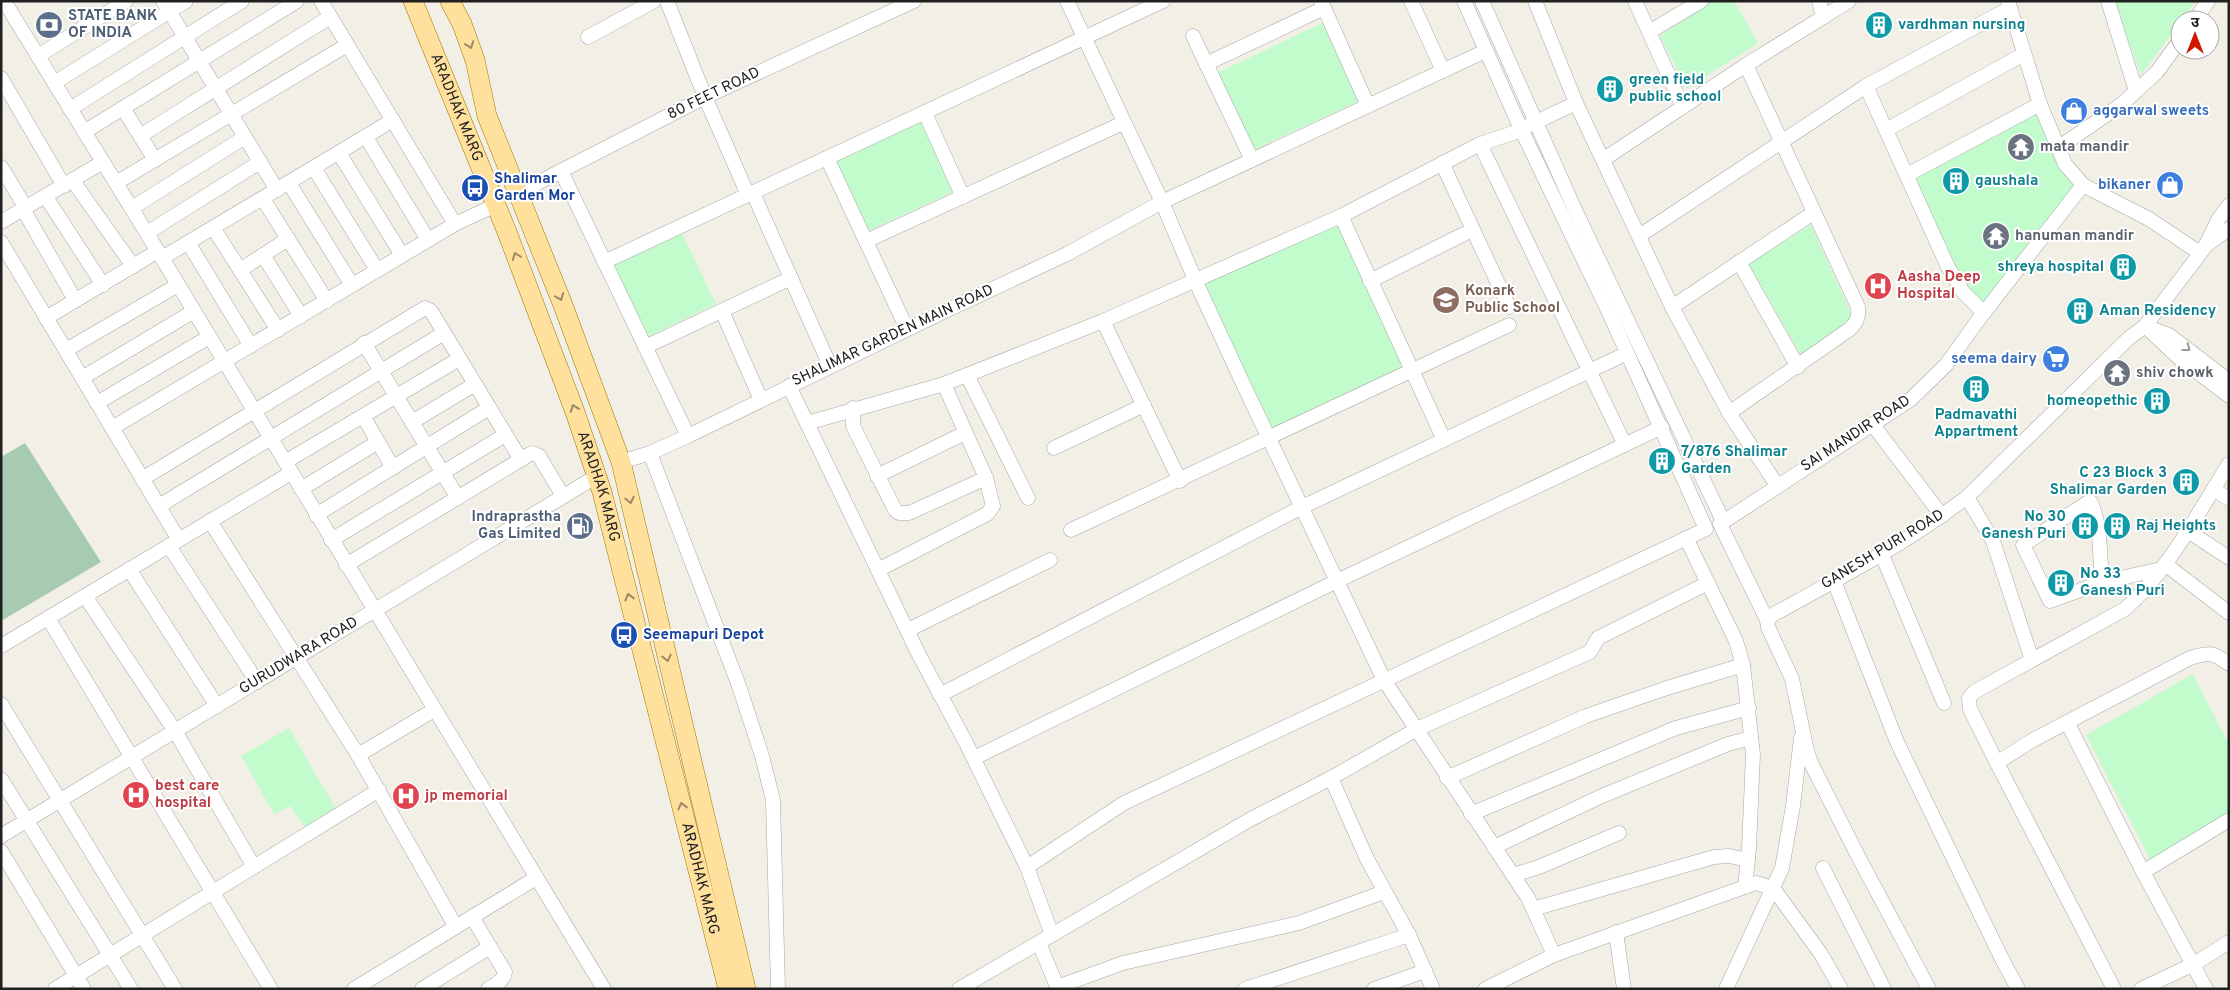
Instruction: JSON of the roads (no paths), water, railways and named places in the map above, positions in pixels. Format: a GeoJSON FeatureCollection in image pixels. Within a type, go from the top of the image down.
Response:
{"type":"FeatureCollection","features":[{"type":"Feature","properties":{"kind":"main road","name":"ARADHAK MARG"},"geometry":{"type":"LineString","coordinates":[[413,1],[496,205],[575,412],[597,476],[728,989]]}},
{"type":"Feature","properties":{"kind":"main road","name":"ARADHAK MARG"},"geometry":{"type":"LineString","coordinates":[[450,1],[462,24],[475,60],[487,116],[563,306],[621,462],[746,989]]}},
{"type":"Feature","properties":{"kind":"street"},"geometry":{"type":"LineString","coordinates":[[4,1],[132,208],[346,565],[604,989]]}},
{"type":"Feature","properties":{"kind":"street"},"geometry":{"type":"LineString","coordinates":[[38,56],[126,1]]}},
{"type":"Feature","properties":{"kind":"street"},"geometry":{"type":"LineString","coordinates":[[54,83],[166,6],[186,1]]}},
{"type":"Feature","properties":{"kind":"street"},"geometry":{"type":"LineString","coordinates":[[70,109],[242,1]]}},
{"type":"Feature","properties":{"kind":"street"},"geometry":{"type":"LineString","coordinates":[[84,132],[297,1]]}},
{"type":"Feature","properties":{"kind":"street"},"geometry":{"type":"LineString","coordinates":[[321,1],[455,224]]}},
{"type":"Feature","properties":{"kind":"street"},"geometry":{"type":"LineString","coordinates":[[588,38],[654,1]]}},
{"type":"Feature","properties":{"kind":"street"},"geometry":{"type":"LineString","coordinates":[[666,1],[705,97],[791,278],[830,366]]}},
{"type":"Feature","properties":{"kind":"street"},"geometry":{"type":"LineString","coordinates":[[1067,1],[1123,124],[1162,202],[1196,282],[1384,680],[1447,778],[1513,875],[1533,909],[1554,955]]}},
{"type":"Feature","properties":{"kind":"street"},"geometry":{"type":"LineString","coordinates":[[604,262],[1163,1]]}},
{"type":"Feature","properties":{"kind":"street"},"geometry":{"type":"LineString","coordinates":[[1411,1],[1443,71]]}},
{"type":"Feature","properties":{"kind":"street"},"geometry":{"type":"LineString","coordinates":[[1464,1],[1580,221],[1722,521],[1720,524],[1767,620],[1768,627],[1792,679],[1807,751],[1858,856],[1929,989]]}},
{"type":"Feature","properties":{"kind":"street"},"geometry":{"type":"LineString","coordinates":[[1028,867],[1124,803],[1706,529],[1529,126],[1482,1]]}},
{"type":"Feature","properties":{"kind":"street"},"geometry":{"type":"LineString","coordinates":[[1535,1],[1576,103],[1672,307],[1729,413],[1777,485]]}},
{"type":"Feature","properties":{"kind":"street"},"geometry":{"type":"LineString","coordinates":[[1635,1],[1683,107]]}},
{"type":"Feature","properties":{"kind":"street"},"geometry":{"type":"LineString","coordinates":[[1649,32],[1701,1]]}},
{"type":"Feature","properties":{"kind":"street"},"geometry":{"type":"LineString","coordinates":[[1819,1],[1823,17]]}},
{"type":"Feature","properties":{"kind":"street"},"geometry":{"type":"LineString","coordinates":[[1604,159],[1746,65],[1849,1]]}},
{"type":"Feature","properties":{"kind":"street"},"geometry":{"type":"LineString","coordinates":[[2108,1],[2136,91]]}},
{"type":"Feature","properties":{"kind":"street","name":"80 FEET ROAD"},"geometry":{"type":"LineString","coordinates":[[518,193],[705,97],[909,2]]}},
{"type":"Feature","properties":{"kind":"street"},"geometry":{"type":"LineString","coordinates":[[1206,64],[1323,5],[1368,106]]}},
{"type":"Feature","properties":{"kind":"street"},"geometry":{"type":"LineString","coordinates":[[1639,236],[1866,86],[2009,5],[2040,104],[2065,164],[2083,186],[2149,219],[2202,250]]}},
{"type":"Feature","properties":{"kind":"street"},"geometry":{"type":"LineString","coordinates":[[166,6],[260,162],[283,187],[352,286]]}},
{"type":"Feature","properties":{"kind":"street"},"geometry":{"type":"LineString","coordinates":[[140,136],[330,17]]}},
{"type":"Feature","properties":{"kind":"street"},"geometry":{"type":"LineString","coordinates":[[1193,36],[1252,160]]}},
{"type":"Feature","properties":{"kind":"street"},"geometry":{"type":"LineString","coordinates":[[116,183],[347,45]]}},
{"type":"Feature","properties":{"kind":"street","name":"SHALIMAR GARDEN MAIN ROAD"},"geometry":{"type":"LineString","coordinates":[[621,462],[650,453],[688,436],[907,329],[1067,254],[1162,202],[1479,54]]}},
{"type":"Feature","properties":{"kind":"street"},"geometry":{"type":"LineString","coordinates":[[1886,130],[2024,54]]}},
{"type":"Feature","properties":{"kind":"street"},"geometry":{"type":"LineString","coordinates":[[2058,148],[2122,104],[2157,72],[2170,54]]}},
{"type":"Feature","properties":{"kind":"street"},"geometry":{"type":"LineString","coordinates":[[1729,413],[1850,329],[1859,315],[1858,307],[1746,65]]}},
{"type":"Feature","properties":{"kind":"street"},"geometry":{"type":"LineString","coordinates":[[1,78],[69,184],[133,266]]}},
{"type":"Feature","properties":{"kind":"street"},"geometry":{"type":"LineString","coordinates":[[1866,86],[1948,267],[1963,292],[1984,313]]}},
{"type":"Feature","properties":{"kind":"street"},"geometry":{"type":"LineString","coordinates":[[807,423],[853,408],[903,397],[944,384],[1103,321],[1196,282],[1340,216],[1480,144],[1529,126],[1576,103]]}},
{"type":"Feature","properties":{"kind":"street"},"geometry":{"type":"LineString","coordinates":[[1907,175],[2040,104]]}},
{"type":"Feature","properties":{"kind":"street"},"geometry":{"type":"LineString","coordinates":[[123,108],[155,160]]}},
{"type":"Feature","properties":{"kind":"street"},"geometry":{"type":"LineString","coordinates":[[925,113],[963,197]]}},
{"type":"Feature","properties":{"kind":"street"},"geometry":{"type":"LineString","coordinates":[[46,318],[133,266],[189,244],[393,120]]}},
{"type":"Feature","properties":{"kind":"street"},"geometry":{"type":"LineString","coordinates":[[866,241],[1123,124]]}},
{"type":"Feature","properties":{"kind":"street"},"geometry":{"type":"LineString","coordinates":[[366,137],[428,240]]}},
{"type":"Feature","properties":{"kind":"street"},"geometry":{"type":"LineString","coordinates":[[132,208],[246,138]]}},
{"type":"Feature","properties":{"kind":"street"},"geometry":{"type":"LineString","coordinates":[[1480,144],[1625,445]]}},
{"type":"Feature","properties":{"kind":"street"},"geometry":{"type":"LineString","coordinates":[[339,153],[402,255]]}},
{"type":"Feature","properties":{"kind":"street"},"geometry":{"type":"LineString","coordinates":[[827,158],[907,329]]}},
{"type":"Feature","properties":{"kind":"street"},"geometry":{"type":"LineString","coordinates":[[1,222],[69,184],[103,162]]}},
{"type":"Feature","properties":{"kind":"street"},"geometry":{"type":"LineString","coordinates":[[147,233],[260,162]]}},
{"type":"Feature","properties":{"kind":"street"},"geometry":{"type":"LineString","coordinates":[[1442,163],[1509,307]]}},
{"type":"Feature","properties":{"kind":"street"},"geometry":{"type":"LineString","coordinates":[[1,167],[75,300]]}},
{"type":"Feature","properties":{"kind":"street"},"geometry":{"type":"LineString","coordinates":[[314,168],[377,270]]}},
{"type":"Feature","properties":{"kind":"street"},"geometry":{"type":"LineString","coordinates":[[561,172],[688,436]]}},
{"type":"Feature","properties":{"kind":"street","name":"SAI MANDIR ROAD"},"geometry":{"type":"LineString","coordinates":[[1722,521],[1874,425],[1910,400],[1946,365],[2083,186]]}},
{"type":"Feature","properties":{"kind":"street"},"geometry":{"type":"LineString","coordinates":[[46,197],[103,285]]}},
{"type":"Feature","properties":{"kind":"street"},"geometry":{"type":"LineString","coordinates":[[263,199],[327,301]]}},
{"type":"Feature","properties":{"kind":"street"},"geometry":{"type":"LineString","coordinates":[[112,428],[455,224],[496,205]]}},
{"type":"Feature","properties":{"kind":"street"},"geometry":{"type":"LineString","coordinates":[[2202,250],[2218,220],[2229,205]]}},
{"type":"Feature","properties":{"kind":"street"},"geometry":{"type":"LineString","coordinates":[[1672,307],[1813,213]]}},
{"type":"Feature","properties":{"kind":"street"},"geometry":{"type":"LineString","coordinates":[[1340,216],[1444,440]]}},
{"type":"Feature","properties":{"kind":"street"},"geometry":{"type":"LineString","coordinates":[[214,229],[278,330]]}},
{"type":"Feature","properties":{"kind":"street"},"geometry":{"type":"LineString","coordinates":[[2202,250],[2229,229]]}},
{"type":"Feature","properties":{"kind":"street"},"geometry":{"type":"LineString","coordinates":[[1370,280],[1464,234]]}},
{"type":"Feature","properties":{"kind":"street"},"geometry":{"type":"LineString","coordinates":[[240,270],[288,239]]}},
{"type":"Feature","properties":{"kind":"street"},"geometry":{"type":"LineString","coordinates":[[1,242],[159,506],[174,543],[257,682]]}},
{"type":"Feature","properties":{"kind":"street"},"geometry":{"type":"LineString","coordinates":[[189,244],[251,346]]}},
{"type":"Feature","properties":{"kind":"street","name":"GANESH PURI ROAD"},"geometry":{"type":"LineString","coordinates":[[1767,620],[1774,614],[1882,555],[1942,516],[1967,497],[2129,338],[2144,326],[2202,250]]}},
{"type":"Feature","properties":{"kind":"street"},"geometry":{"type":"LineString","coordinates":[[263,255],[302,316]]}},
{"type":"Feature","properties":{"kind":"street"},"geometry":{"type":"LineString","coordinates":[[1739,262],[1798,366]]}},
{"type":"Feature","properties":{"kind":"street"},"geometry":{"type":"LineString","coordinates":[[645,347],[791,278]]}},
{"type":"Feature","properties":{"kind":"street"},"geometry":{"type":"LineString","coordinates":[[66,350],[178,285]]}},
{"type":"Feature","properties":{"kind":"street"},"geometry":{"type":"LineString","coordinates":[[142,479],[253,410],[425,308],[431,311],[521,460]]}},
{"type":"Feature","properties":{"kind":"street"},"geometry":{"type":"LineString","coordinates":[[82,378],[194,311]]}},
{"type":"Feature","properties":{"kind":"street"},"geometry":{"type":"LineString","coordinates":[[722,311],[761,400]]}},
{"type":"Feature","properties":{"kind":"street"},"geometry":{"type":"LineString","coordinates":[[1103,321],[1180,480]]}},
{"type":"Feature","properties":{"kind":"street"},"geometry":{"type":"LineString","coordinates":[[1071,530],[1509,325]]}},
{"type":"Feature","properties":{"kind":"street"},"geometry":{"type":"LineString","coordinates":[[2144,326],[2169,335],[2229,381]]}},
{"type":"Feature","properties":{"kind":"street"},"geometry":{"type":"LineString","coordinates":[[2144,326],[2180,359],[2229,396]]}},
{"type":"Feature","properties":{"kind":"street"},"geometry":{"type":"LineString","coordinates":[[159,506],[444,333]]}},
{"type":"Feature","properties":{"kind":"street"},"geometry":{"type":"LineString","coordinates":[[97,403],[209,337]]}},
{"type":"Feature","properties":{"kind":"street"},"geometry":{"type":"LineString","coordinates":[[364,343],[458,498]]}},
{"type":"Feature","properties":{"kind":"street"},"geometry":{"type":"LineString","coordinates":[[940,695],[1302,506],[1620,357]]}},
{"type":"Feature","properties":{"kind":"street"},"geometry":{"type":"LineString","coordinates":[[1,646],[210,521],[362,416],[460,359]]}},
{"type":"Feature","properties":{"kind":"street"},"geometry":{"type":"LineString","coordinates":[[967,375],[1028,498]]}},
{"type":"Feature","properties":{"kind":"street"},"geometry":{"type":"LineString","coordinates":[[412,422],[475,384]]}},
{"type":"Feature","properties":{"kind":"street"},"geometry":{"type":"LineString","coordinates":[[878,570],[987,514],[993,506],[986,478],[944,384]]}},
{"type":"Feature","properties":{"kind":"street"},"geometry":{"type":"LineString","coordinates":[[789,386],[940,695],[974,758],[1028,867],[1052,935]]}},
{"type":"Feature","properties":{"kind":"street"},"geometry":{"type":"LineString","coordinates":[[1054,448],[1144,405]]}},
{"type":"Feature","properties":{"kind":"street"},"geometry":{"type":"LineString","coordinates":[[316,515],[490,408]]}},
{"type":"Feature","properties":{"kind":"street"},"geometry":{"type":"LineString","coordinates":[[853,408],[853,426],[895,510],[909,513],[986,478]]}},
{"type":"Feature","properties":{"kind":"street"},"geometry":{"type":"LineString","coordinates":[[362,416],[393,468]]}},
{"type":"Feature","properties":{"kind":"street"},"geometry":{"type":"LineString","coordinates":[[1874,425],[1942,516]]}},
{"type":"Feature","properties":{"kind":"street"},"geometry":{"type":"LineString","coordinates":[[974,758],[1337,581],[1662,427]]}},
{"type":"Feature","properties":{"kind":"street"},"geometry":{"type":"LineString","coordinates":[[877,476],[965,433]]}},
{"type":"Feature","properties":{"kind":"street"},"geometry":{"type":"LineString","coordinates":[[331,540],[505,435]]}},
{"type":"Feature","properties":{"kind":"street"},"geometry":{"type":"LineString","coordinates":[[301,489],[378,442]]}},
{"type":"Feature","properties":{"kind":"street"},"geometry":{"type":"LineString","coordinates":[[650,453],[739,686],[762,756],[773,800],[778,989]]}},
{"type":"Feature","properties":{"kind":"street"},"geometry":{"type":"LineString","coordinates":[[346,565],[530,454],[537,454],[563,496]]}},
{"type":"Feature","properties":{"kind":"street"},"geometry":{"type":"LineString","coordinates":[[2114,989],[1970,709],[1969,698],[1974,692],[2125,609],[2163,567],[2188,531],[2229,464]]}},
{"type":"Feature","properties":{"kind":"street","name":"GURUDWARA ROAD"},"geometry":{"type":"LineString","coordinates":[[1,836],[597,476]]}},
{"type":"Feature","properties":{"kind":"street"},"geometry":{"type":"LineString","coordinates":[[2213,489],[2229,499]]}},
{"type":"Feature","properties":{"kind":"street"},"geometry":{"type":"LineString","coordinates":[[1967,497],[1993,542],[2032,660]]}},
{"type":"Feature","properties":{"kind":"street"},"geometry":{"type":"LineString","coordinates":[[2103,582],[2101,545],[2094,509],[2090,501],[2023,545],[2050,601],[2103,582],[2163,567],[2229,613]]}},
{"type":"Feature","properties":{"kind":"street"},"geometry":{"type":"LineString","coordinates":[[210,521],[358,755],[456,927]]}},
{"type":"Feature","properties":{"kind":"street"},"geometry":{"type":"LineString","coordinates":[[2188,531],[2229,558]]}},
{"type":"Feature","properties":{"kind":"street"},"geometry":{"type":"LineString","coordinates":[[1686,538],[1736,641],[1743,665],[1753,754],[1748,860],[1751,885]]}},
{"type":"Feature","properties":{"kind":"street"},"geometry":{"type":"LineString","coordinates":[[1882,555],[1944,704]]}},
{"type":"Feature","properties":{"kind":"street"},"geometry":{"type":"LineString","coordinates":[[908,630],[1050,560]]}},
{"type":"Feature","properties":{"kind":"street"},"geometry":{"type":"LineString","coordinates":[[129,570],[217,706]]}},
{"type":"Feature","properties":{"kind":"street"},"geometry":{"type":"LineString","coordinates":[[1834,581],[1897,742],[1925,803],[2018,989]]}},
{"type":"Feature","properties":{"kind":"street"},"geometry":{"type":"LineString","coordinates":[[959,989],[1251,819],[1331,778],[1417,729],[1590,652],[1598,638],[1708,583]]}},
{"type":"Feature","properties":{"kind":"street"},"geometry":{"type":"LineString","coordinates":[[85,596],[175,731],[254,867]]}},
{"type":"Feature","properties":{"kind":"street"},"geometry":{"type":"LineString","coordinates":[[48,618],[271,989]]}},
{"type":"Feature","properties":{"kind":"street"},"geometry":{"type":"LineString","coordinates":[[1997,763],[2031,741],[2068,724],[2190,658],[2206,653],[2213,654],[2229,664]]}},
{"type":"Feature","properties":{"kind":"street"},"geometry":{"type":"LineString","coordinates":[[1447,778],[1586,716],[1667,688],[1743,665]]}},
{"type":"Feature","properties":{"kind":"street"},"geometry":{"type":"LineString","coordinates":[[1,704],[175,989]]}},
{"type":"Feature","properties":{"kind":"street"},"geometry":{"type":"LineString","coordinates":[[1472,814],[1676,728],[1749,708]]}},
{"type":"Feature","properties":{"kind":"street"},"geometry":{"type":"LineString","coordinates":[[358,755],[434,710]]}},
{"type":"Feature","properties":{"kind":"street"},"geometry":{"type":"LineString","coordinates":[[1726,989],[1782,868],[1793,806],[1802,723]]}},
{"type":"Feature","properties":{"kind":"street"},"geometry":{"type":"LineString","coordinates":[[2068,724],[2143,872],[2206,989]]}},
{"type":"Feature","properties":{"kind":"street"},"geometry":{"type":"LineString","coordinates":[[1494,847],[1602,796],[1728,744],[1752,738]]}},
{"type":"Feature","properties":{"kind":"street"},"geometry":{"type":"LineString","coordinates":[[1331,778],[1367,859],[1409,935],[1433,989]]}},
{"type":"Feature","properties":{"kind":"street"},"geometry":{"type":"LineString","coordinates":[[1,779],[131,989]]}},
{"type":"Feature","properties":{"kind":"street"},"geometry":{"type":"LineString","coordinates":[[55,989],[379,790]]}},
{"type":"Feature","properties":{"kind":"street"},"geometry":{"type":"LineString","coordinates":[[2143,872],[2229,820]]}},
{"type":"Feature","properties":{"kind":"street"},"geometry":{"type":"LineString","coordinates":[[1513,875],[1619,833]]}},
{"type":"Feature","properties":{"kind":"street"},"geometry":{"type":"LineString","coordinates":[[1,850],[84,989]]}},
{"type":"Feature","properties":{"kind":"street"},"geometry":{"type":"LineString","coordinates":[[1533,909],[1714,857],[1729,856],[1748,860]]}},
{"type":"Feature","properties":{"kind":"street"},"geometry":{"type":"LineString","coordinates":[[1823,868],[1884,989]]}},
{"type":"Feature","properties":{"kind":"street"},"geometry":{"type":"LineString","coordinates":[[354,989],[377,983],[456,927],[536,878]]}},
{"type":"Feature","properties":{"kind":"street"},"geometry":{"type":"LineString","coordinates":[[1489,988],[1554,955],[1751,885],[1773,888],[1821,954],[1841,989]]}},
{"type":"Feature","properties":{"kind":"street"},"geometry":{"type":"LineString","coordinates":[[1039,943],[1058,988],[1123,963],[1299,923],[1384,892]]}},
{"type":"Feature","properties":{"kind":"street"},"geometry":{"type":"LineString","coordinates":[[472,917],[505,972],[505,977],[488,989]]}},
{"type":"Feature","properties":{"kind":"street"},"geometry":{"type":"LineString","coordinates":[[1616,932],[1624,989]]}},
{"type":"Feature","properties":{"kind":"street"},"geometry":{"type":"LineString","coordinates":[[1245,989],[1409,935]]}},
{"type":"Feature","properties":{"kind":"street"},"geometry":{"type":"LineString","coordinates":[[2141,989],[2194,964],[2229,942]]}},
{"type":"Feature","properties":{"kind":"street"},"geometry":{"type":"LineString","coordinates":[[422,989],[490,947]]}},
{"type":"Feature","properties":{"kind":"street"},"geometry":{"type":"LineString","coordinates":[[1374,989],[1426,971]]}},
{"type":"Feature","properties":{"kind":"place","name":"STATE BANK OF INDIA"},"geometry":{"type":"Point","coordinates":[49,25]}},
{"type":"Feature","properties":{"kind":"place","name":"vardhman nursing"},"geometry":{"type":"Point","coordinates":[1879,25]}},
{"type":"Feature","properties":{"kind":"place","name":"green field public school"},"geometry":{"type":"Point","coordinates":[1610,89]}},
{"type":"Feature","properties":{"kind":"place","name":"aggarwal sweets"},"geometry":{"type":"Point","coordinates":[2074,111]}},
{"type":"Feature","properties":{"kind":"place","name":"mata mandir"},"geometry":{"type":"Point","coordinates":[2021,147]}},
{"type":"Feature","properties":{"kind":"place","name":"gaushala"},"geometry":{"type":"Point","coordinates":[1956,181]}},
{"type":"Feature","properties":{"kind":"place","name":"bikaner"},"geometry":{"type":"Point","coordinates":[2170,185]}},
{"type":"Feature","properties":{"kind":"place","name":"Shalimar Garden Mor"},"geometry":{"type":"Point","coordinates":[475,188]}},
{"type":"Feature","properties":{"kind":"place","name":"hanuman mandir"},"geometry":{"type":"Point","coordinates":[1996,236]}},
{"type":"Feature","properties":{"kind":"place","name":"shreya hospital"},"geometry":{"type":"Point","coordinates":[2123,267]}},
{"type":"Feature","properties":{"kind":"place","name":"Aasha Deep Hospital"},"geometry":{"type":"Point","coordinates":[1878,286]}},
{"type":"Feature","properties":{"kind":"place","name":"Konark Public School"},"geometry":{"type":"Point","coordinates":[1446,300]}},
{"type":"Feature","properties":{"kind":"place","name":"Aman Residency"},"geometry":{"type":"Point","coordinates":[2080,311]}},
{"type":"Feature","properties":{"kind":"place","name":"seema dairy"},"geometry":{"type":"Point","coordinates":[2056,359]}},
{"type":"Feature","properties":{"kind":"place","name":"shiv chowk"},"geometry":{"type":"Point","coordinates":[2117,373]}},
{"type":"Feature","properties":{"kind":"place","name":"Padmavathi Appartment"},"geometry":{"type":"Point","coordinates":[1976,389]}},
{"type":"Feature","properties":{"kind":"place","name":"homeopethic"},"geometry":{"type":"Point","coordinates":[2157,401]}},
{"type":"Feature","properties":{"kind":"place","name":"7/876 Shalimar Garden"},"geometry":{"type":"Point","coordinates":[1662,461]}},
{"type":"Feature","properties":{"kind":"place","name":"C 23 Block 3 Shalimar Garden"},"geometry":{"type":"Point","coordinates":[2186,482]}},
{"type":"Feature","properties":{"kind":"place","name":"Indraprastha Gas Limited"},"geometry":{"type":"Point","coordinates":[580,526]}},
{"type":"Feature","properties":{"kind":"place","name":"No 30 Ganesh Puri"},"geometry":{"type":"Point","coordinates":[2085,526]}},
{"type":"Feature","properties":{"kind":"place","name":"Raj Heights"},"geometry":{"type":"Point","coordinates":[2117,526]}},
{"type":"Feature","properties":{"kind":"place","name":"No 33 Ganesh Puri"},"geometry":{"type":"Point","coordinates":[2061,583]}},
{"type":"Feature","properties":{"kind":"place","name":"Seemapuri Depot"},"geometry":{"type":"Point","coordinates":[624,635]}},
{"type":"Feature","properties":{"kind":"place","name":"best care hospital"},"geometry":{"type":"Point","coordinates":[136,795]}},
{"type":"Feature","properties":{"kind":"place","name":"jp memorial"},"geometry":{"type":"Point","coordinates":[406,796]}}]}
